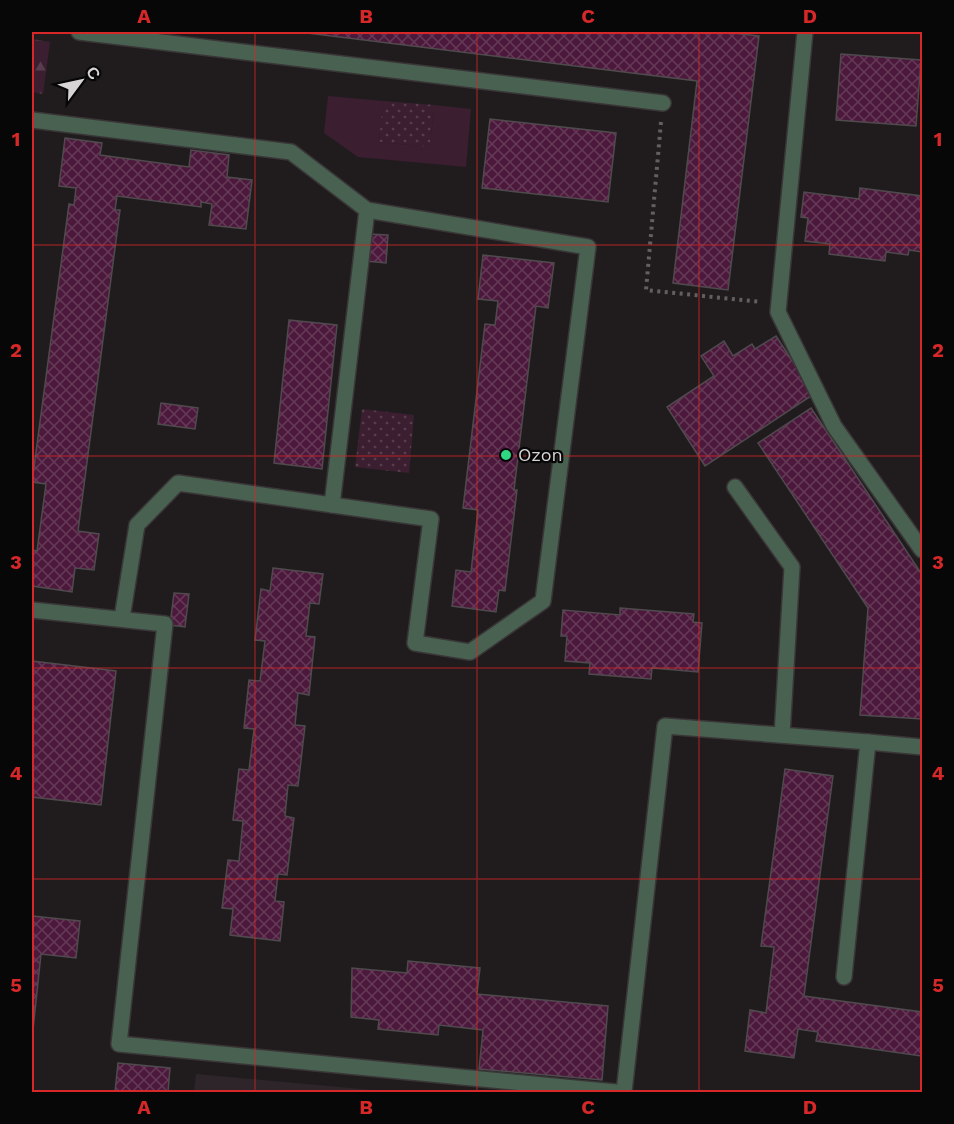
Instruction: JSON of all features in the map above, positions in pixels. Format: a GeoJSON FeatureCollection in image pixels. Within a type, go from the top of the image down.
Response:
{"type":"FeatureCollection","features":[{"type":"Feature","properties":{"kind":"lane"},"geometry":{"type":"LineString","coordinates":[[79,32],[663,103]]}},
{"type":"Feature","properties":{"kind":"lane"},"geometry":{"type":"LineString","coordinates":[[805,32],[778,312],[834,426],[922,550]]}},
{"type":"Feature","properties":{"kind":"lane"},"geometry":{"type":"LineString","coordinates":[[32,120],[291,152],[367,210],[588,247],[543,601],[470,652],[416,644],[430,519],[178,483],[137,525],[123,618]]}},
{"type":"Feature","properties":{"kind":"lane"},"geometry":{"type":"LineString","coordinates":[[332,505],[367,210]]}},
{"type":"Feature","properties":{"kind":"lane"},"geometry":{"type":"LineString","coordinates":[[735,487],[792,567],[782,735]]}},
{"type":"Feature","properties":{"kind":"lane"},"geometry":{"type":"LineString","coordinates":[[32,610],[165,624],[119,1044],[615,1092]]}},
{"type":"Feature","properties":{"kind":"lane"},"geometry":{"type":"LineString","coordinates":[[624,1092],[665,726],[922,747]]}},
{"type":"Feature","properties":{"kind":"lane"},"geometry":{"type":"LineString","coordinates":[[844,977],[868,742]]}},
{"type":"Feature","properties":{"kind":"path"},"geometry":{"type":"LineString","coordinates":[[663,103],[646,290],[778,304]]}},
{"type":"Feature","properties":{"kind":"shaded area"},"geometry":{"type":"Polygon","coordinates":[[[196,1074],[383,1091],[385,1092],[194,1092],[196,1074]]]}},
{"type":"Feature","properties":{"kind":"green space"},"geometry":{"type":"Polygon","coordinates":[[[32,39],[50,42],[43,94],[32,92],[32,39]]]}},
{"type":"Feature","properties":{"kind":"green space"},"geometry":{"type":"Polygon","coordinates":[[[328,96],[383,101],[379,142],[430,147],[434,105],[471,109],[466,167],[358,157],[324,133],[328,96]]]}},
{"type":"Feature","properties":{"kind":"green space"},"geometry":{"type":"Polygon","coordinates":[[[383,101],[434,105],[430,147],[379,142],[383,101]]]}},
{"type":"Feature","properties":{"kind":"green space"},"geometry":{"type":"Polygon","coordinates":[[[362,409],[414,415],[409,473],[355,467],[362,409]]]}},
{"type":"Feature","properties":{"kind":"building"},"geometry":{"type":"Polygon","coordinates":[[[299,32],[724,32],[759,36],[728,290],[673,283],[697,81],[299,32]]]}},
{"type":"Feature","properties":{"kind":"building"},"geometry":{"type":"Polygon","coordinates":[[[841,54],[921,60],[916,126],[836,120],[841,54]]]}},
{"type":"Feature","properties":{"kind":"building"},"geometry":{"type":"Polygon","coordinates":[[[490,119],[616,133],[608,202],[482,188],[490,119]]]}},
{"type":"Feature","properties":{"kind":"building"},"geometry":{"type":"Polygon","coordinates":[[[65,138],[102,143],[100,155],[189,167],[191,150],[229,155],[227,177],[252,180],[246,229],[209,225],[212,204],[201,202],[201,207],[117,196],[115,210],[120,210],[78,531],[99,534],[94,570],[75,568],[72,592],[32,586],[32,550],[37,551],[46,484],[32,482],[69,204],[74,205],[76,188],[59,186],[65,138]]]}},
{"type":"Feature","properties":{"kind":"building"},"geometry":{"type":"Polygon","coordinates":[[[860,188],[922,196],[922,252],[909,250],[908,255],[886,252],[885,261],[829,254],[830,244],[805,241],[808,218],[801,217],[804,192],[859,199],[860,188]]]}},
{"type":"Feature","properties":{"kind":"building"},"geometry":{"type":"Polygon","coordinates":[[[369,234],[388,235],[386,263],[366,261],[369,234]]]}},
{"type":"Feature","properties":{"kind":"building"},"geometry":{"type":"Polygon","coordinates":[[[483,255],[554,263],[548,308],[536,306],[514,490],[517,490],[505,591],[499,590],[496,612],[452,606],[456,570],[471,572],[478,510],[463,508],[485,324],[495,325],[498,301],[478,299],[483,255]]]}},
{"type":"Feature","properties":{"kind":"building"},"geometry":{"type":"Polygon","coordinates":[[[289,320],[337,325],[322,469],[274,463],[289,320]]]}},
{"type":"Feature","properties":{"kind":"building"},"geometry":{"type":"Polygon","coordinates":[[[776,336],[814,394],[705,466],[667,407],[714,376],[701,356],[724,341],[733,356],[752,344],[755,349],[776,336]]]}},
{"type":"Feature","properties":{"kind":"building"},"geometry":{"type":"Polygon","coordinates":[[[161,403],[198,408],[195,429],[158,424],[161,403]]]}},
{"type":"Feature","properties":{"kind":"building"},"geometry":{"type":"Polygon","coordinates":[[[811,408],[921,573],[922,719],[860,715],[868,608],[758,443],[811,408]]]}},
{"type":"Feature","properties":{"kind":"building"},"geometry":{"type":"Polygon","coordinates":[[[273,568],[323,574],[319,604],[310,603],[306,636],[315,637],[309,695],[298,693],[295,725],[305,726],[298,786],[288,785],[285,816],[294,818],[287,875],[278,874],[275,901],[284,902],[280,941],[230,935],[233,909],[222,908],[228,860],[239,861],[243,821],[233,820],[239,769],[249,770],[254,729],[244,728],[249,680],[260,681],[265,641],[255,640],[261,589],[270,591],[273,568]]]}},
{"type":"Feature","properties":{"kind":"building"},"geometry":{"type":"Polygon","coordinates":[[[174,593],[189,594],[185,627],[170,625],[174,593]]]}},
{"type":"Feature","properties":{"kind":"building"},"geometry":{"type":"Polygon","coordinates":[[[620,608],[694,614],[693,622],[702,623],[698,672],[652,668],[651,679],[589,674],[590,663],[565,661],[567,636],[561,636],[563,610],[620,615],[620,608]]]}},
{"type":"Feature","properties":{"kind":"building"},"geometry":{"type":"Polygon","coordinates":[[[32,661],[116,671],[101,805],[32,797],[32,661]]]}},
{"type":"Feature","properties":{"kind":"building"},"geometry":{"type":"Polygon","coordinates":[[[785,769],[833,776],[804,996],[922,1012],[921,1056],[816,1041],[818,1032],[798,1029],[794,1058],[745,1051],[750,1010],[766,1013],[774,947],[761,946],[785,769]]]}},
{"type":"Feature","properties":{"kind":"building"},"geometry":{"type":"Polygon","coordinates":[[[32,916],[80,921],[76,958],[41,954],[32,1039],[32,916]]]}},
{"type":"Feature","properties":{"kind":"building"},"geometry":{"type":"Polygon","coordinates":[[[408,961],[480,968],[477,994],[608,1006],[602,1080],[479,1069],[483,1030],[439,1025],[438,1035],[378,1029],[379,1020],[351,1017],[352,968],[407,973],[408,961]]]}},
{"type":"Feature","properties":{"kind":"building"},"geometry":{"type":"Polygon","coordinates":[[[118,1063],[170,1068],[168,1092],[115,1092],[118,1063]]]}},
{"type":"Feature","properties":{"kind":"place","name":"Ozon"},"geometry":{"type":"Point","coordinates":[506,455]}}]}
